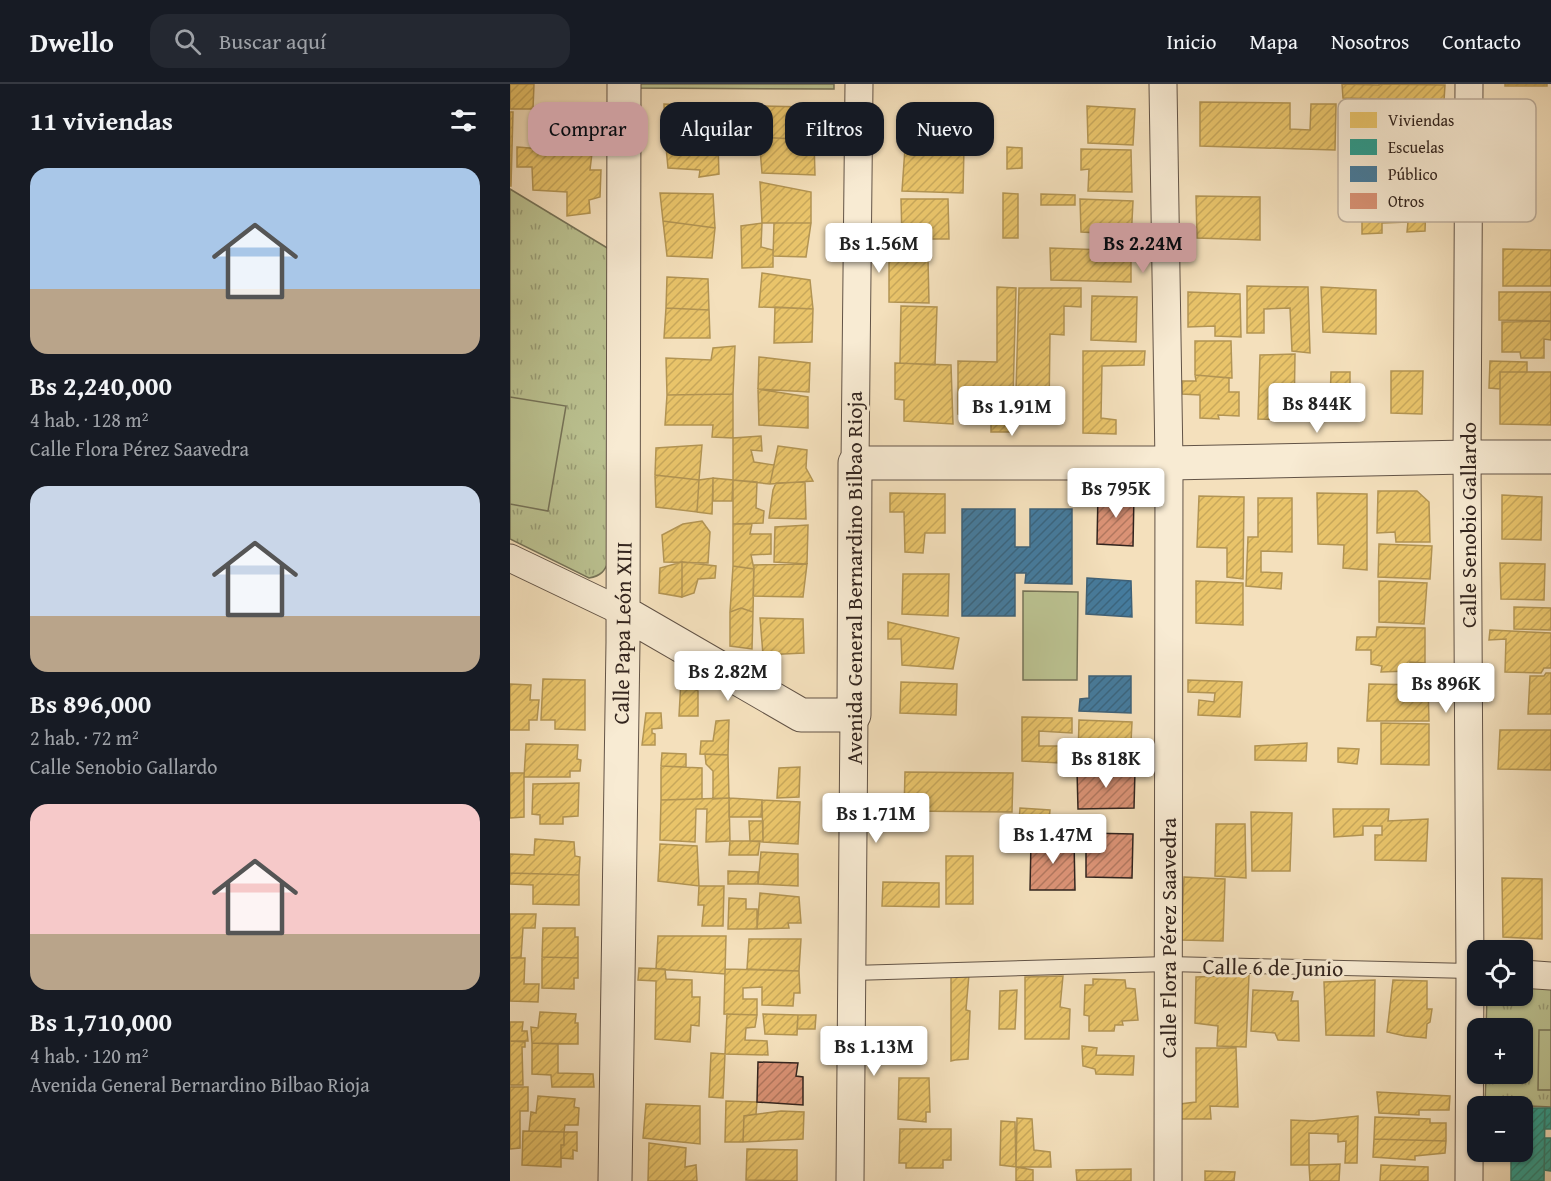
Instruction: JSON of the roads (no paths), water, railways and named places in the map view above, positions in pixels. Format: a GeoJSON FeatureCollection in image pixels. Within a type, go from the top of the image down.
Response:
{"type":"FeatureCollection","features":[{"type":"Feature","properties":{"kind":"street","name":"Calle Papa León XIII"},"geometry":{"type":"LineString","coordinates":[[615,1181],[623,612],[624,84]]}},
{"type":"Feature","properties":{"kind":"street","name":"Avenida General Bernardino Bilbao Rioja"},"geometry":{"type":"LineString","coordinates":[[850,1181],[859,84]]}},
{"type":"Feature","properties":{"kind":"street","name":"Calle Flora Pérez Saavedra"},"geometry":{"type":"LineString","coordinates":[[1163,84],[1169,463],[1168,1181]]}},
{"type":"Feature","properties":{"kind":"street","name":"Calle Senobio Gallardo"},"geometry":{"type":"LineString","coordinates":[[1469,84],[1469,99]]}},
{"type":"Feature","properties":{"kind":"street","name":"Calle Senobio Gallardo"},"geometry":{"type":"LineString","coordinates":[[1468,222],[1467,457],[1474,940]]}},
{"type":"Feature","properties":{"kind":"street"},"geometry":{"type":"LineString","coordinates":[[855,463],[1169,463],[1551,457]]}},
{"type":"Feature","properties":{"kind":"street"},"geometry":{"type":"LineString","coordinates":[[511,562],[623,612],[801,715],[854,715]]}},
{"type":"Feature","properties":{"kind":"street"},"geometry":{"type":"LineString","coordinates":[[1533,975],[1551,976]]}},
{"type":"Feature","properties":{"kind":"street","name":"Calle Senobio Gallardo"},"geometry":{"type":"LineString","coordinates":[[1469,1181],[1473,1006]]}},
{"type":"Feature","properties":{"kind":"lane","name":"Calle 6 de Junio"},"geometry":{"type":"LineString","coordinates":[[852,973],[1168,964],[1467,971]]}}]}
